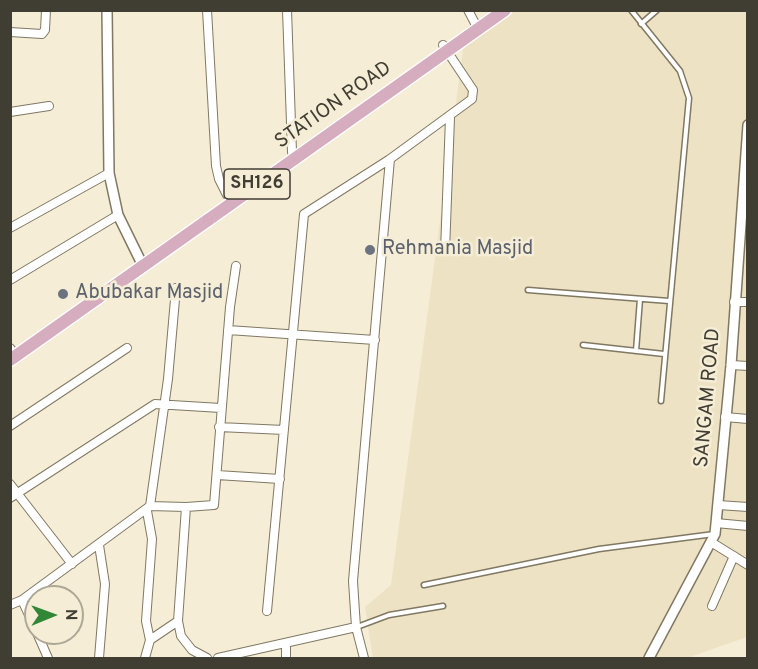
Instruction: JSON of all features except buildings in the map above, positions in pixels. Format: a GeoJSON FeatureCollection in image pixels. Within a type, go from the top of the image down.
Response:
{"type":"FeatureCollection","features":[{"type":"Feature","properties":{"kind":"main road","name":"STATION ROAD"},"geometry":{"type":"LineString","coordinates":[[11,352],[346,124],[445,47],[473,20],[490,10]]}},
{"type":"Feature","properties":{"kind":"main road","name":"STATION ROAD"},"geometry":{"type":"LineString","coordinates":[[473,20],[505,10]]}},
{"type":"Feature","properties":{"kind":"main road","name":"STATION ROAD"},"geometry":{"type":"LineString","coordinates":[[141,263],[227,195],[445,47]]}},
{"type":"Feature","properties":{"kind":"street"},"geometry":{"type":"LineString","coordinates":[[10,32],[42,34],[45,30],[46,10]]}},
{"type":"Feature","properties":{"kind":"street"},"geometry":{"type":"LineString","coordinates":[[107,10],[109,173],[118,215],[141,263]]}},
{"type":"Feature","properties":{"kind":"street"},"geometry":{"type":"LineString","coordinates":[[207,10],[216,166],[219,179],[227,195]]}},
{"type":"Feature","properties":{"kind":"street"},"geometry":{"type":"LineString","coordinates":[[287,10],[292,152]]}},
{"type":"Feature","properties":{"kind":"street"},"geometry":{"type":"LineString","coordinates":[[267,610],[304,214],[390,159],[468,104],[473,94],[445,47]]}},
{"type":"Feature","properties":{"kind":"street"},"geometry":{"type":"LineString","coordinates":[[10,112],[50,106]]}},
{"type":"Feature","properties":{"kind":"street"},"geometry":{"type":"LineString","coordinates":[[445,251],[450,118]]}},
{"type":"Feature","properties":{"kind":"street","name":"SANGAM ROAD"},"geometry":{"type":"LineString","coordinates":[[649,658],[713,538],[716,523],[731,365],[734,302],[745,202],[747,125]]}},
{"type":"Feature","properties":{"kind":"street"},"geometry":{"type":"LineString","coordinates":[[364,658],[356,627],[353,581],[390,159]]}},
{"type":"Feature","properties":{"kind":"street"},"geometry":{"type":"LineString","coordinates":[[11,226],[109,173]]}},
{"type":"Feature","properties":{"kind":"street"},"geometry":{"type":"LineString","coordinates":[[10,280],[118,215]]}},
{"type":"Feature","properties":{"kind":"street"},"geometry":{"type":"LineString","coordinates":[[10,605],[22,600],[148,509],[214,505],[219,427],[236,266]]}},
{"type":"Feature","properties":{"kind":"street"},"geometry":{"type":"LineString","coordinates":[[146,658],[150,640],[146,621],[152,539],[148,509],[165,403],[176,288]]}},
{"type":"Feature","properties":{"kind":"street"},"geometry":{"type":"LineString","coordinates":[[734,302],[747,302]]}},
{"type":"Feature","properties":{"kind":"street"},"geometry":{"type":"LineString","coordinates":[[228,330],[375,340]]}},
{"type":"Feature","properties":{"kind":"street"},"geometry":{"type":"LineString","coordinates":[[10,426],[127,348]]}},
{"type":"Feature","properties":{"kind":"street"},"geometry":{"type":"LineString","coordinates":[[731,365],[747,366]]}},
{"type":"Feature","properties":{"kind":"street"},"geometry":{"type":"LineString","coordinates":[[14,496],[146,408],[165,403],[221,408]]}},
{"type":"Feature","properties":{"kind":"street"},"geometry":{"type":"LineString","coordinates":[[725,417],[747,419]]}},
{"type":"Feature","properties":{"kind":"street"},"geometry":{"type":"LineString","coordinates":[[219,427],[284,430]]}},
{"type":"Feature","properties":{"kind":"street"},"geometry":{"type":"LineString","coordinates":[[217,475],[280,479]]}},
{"type":"Feature","properties":{"kind":"street"},"geometry":{"type":"LineString","coordinates":[[10,484],[14,496],[72,564]]}},
{"type":"Feature","properties":{"kind":"street"},"geometry":{"type":"LineString","coordinates":[[717,505],[747,507]]}},
{"type":"Feature","properties":{"kind":"street"},"geometry":{"type":"LineString","coordinates":[[186,507],[178,621],[181,636],[192,650],[207,658]]}},
{"type":"Feature","properties":{"kind":"street"},"geometry":{"type":"LineString","coordinates":[[716,523],[747,526]]}},
{"type":"Feature","properties":{"kind":"street"},"geometry":{"type":"LineString","coordinates":[[713,538],[747,565]]}},
{"type":"Feature","properties":{"kind":"street"},"geometry":{"type":"LineString","coordinates":[[99,545],[105,584],[99,658]]}},
{"type":"Feature","properties":{"kind":"street"},"geometry":{"type":"LineString","coordinates":[[712,606],[734,556]]}},
{"type":"Feature","properties":{"kind":"street"},"geometry":{"type":"LineString","coordinates":[[22,600],[24,604]]}},
{"type":"Feature","properties":{"kind":"street"},"geometry":{"type":"LineString","coordinates":[[150,640],[178,621]]}},
{"type":"Feature","properties":{"kind":"street"},"geometry":{"type":"LineString","coordinates":[[218,658],[356,627]]}},
{"type":"Feature","properties":{"kind":"street"},"geometry":{"type":"LineString","coordinates":[[286,643],[286,658]]}},
{"type":"Feature","properties":{"kind":"lane"},"geometry":{"type":"LineString","coordinates":[[631,10],[680,71],[689,98],[661,401]]}},
{"type":"Feature","properties":{"kind":"lane"},"geometry":{"type":"LineString","coordinates":[[641,24],[657,10]]}},
{"type":"Feature","properties":{"kind":"lane"},"geometry":{"type":"LineString","coordinates":[[528,290],[669,301]]}},
{"type":"Feature","properties":{"kind":"lane"},"geometry":{"type":"LineString","coordinates":[[636,351],[640,299]]}},
{"type":"Feature","properties":{"kind":"lane"},"geometry":{"type":"LineString","coordinates":[[583,345],[664,354]]}},
{"type":"Feature","properties":{"kind":"lane"},"geometry":{"type":"LineString","coordinates":[[424,585],[599,549],[713,538]]}},
{"type":"Feature","properties":{"kind":"lane"},"geometry":{"type":"LineString","coordinates":[[356,627],[389,615],[443,606]]}},
{"type":"Feature","properties":{"kind":"shaded area"},"geometry":{"type":"Polygon","coordinates":[[[512,11],[747,11],[747,637],[687,658],[373,658],[365,607],[391,585],[464,43],[512,11]]]}},
{"type":"Feature","properties":{"kind":"place","name":"Rehmania Masjid"},"geometry":{"type":"Point","coordinates":[370,250]}},
{"type":"Feature","properties":{"kind":"place","name":"Abubakar Masjid"},"geometry":{"type":"Point","coordinates":[63,294]}}]}
